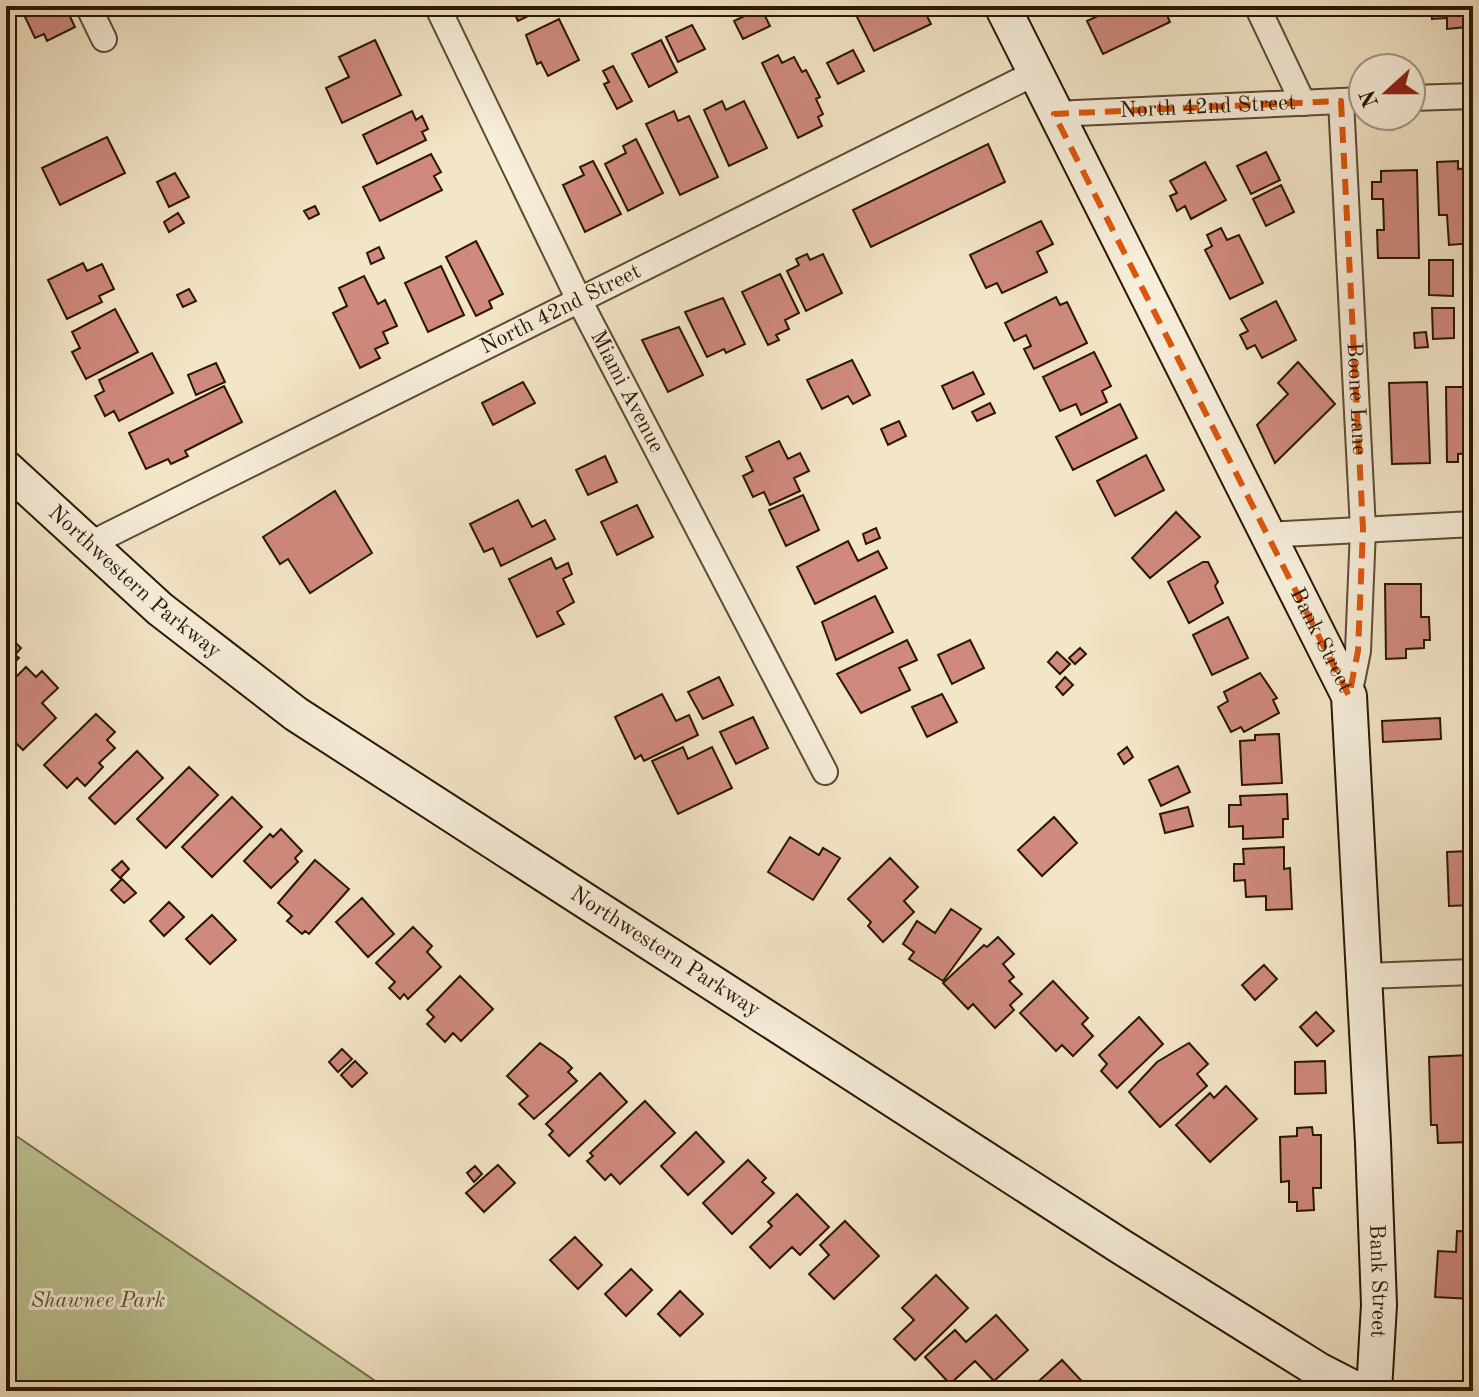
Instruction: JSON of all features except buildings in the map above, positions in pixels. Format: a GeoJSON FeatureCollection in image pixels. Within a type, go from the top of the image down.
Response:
{"type":"FeatureCollection","features":[{"type":"Feature","properties":{"kind":"street"},"geometry":{"type":"LineString","coordinates":[[88,6],[104,39]]}},
{"type":"Feature","properties":{"kind":"street","name":"Miami Avenue"},"geometry":{"type":"LineString","coordinates":[[437,6],[579,300],[825,772]]}},
{"type":"Feature","properties":{"kind":"street","name":"Bank Street"},"geometry":{"type":"LineString","coordinates":[[1002,6],[1349,696],[1379,1305],[1374,1391]]}},
{"type":"Feature","properties":{"kind":"street"},"geometry":{"type":"LineString","coordinates":[[1257,6],[1303,103]]}},
{"type":"Feature","properties":{"kind":"street","name":"North 42nd Street"},"geometry":{"type":"LineString","coordinates":[[88,545],[1035,73]]}},
{"type":"Feature","properties":{"kind":"street"},"geometry":{"type":"LineString","coordinates":[[1427,97],[1473,96]]}},
{"type":"Feature","properties":{"kind":"street","name":"North 42nd Street"},"geometry":{"type":"LineString","coordinates":[[1054,114],[1347,101]]}},
{"type":"Feature","properties":{"kind":"street","name":"Boone Lane"},"geometry":{"type":"LineString","coordinates":[[1349,696],[1358,651],[1363,529],[1353,132]]}},
{"type":"Feature","properties":{"kind":"street","name":"Northwestern Parkway"},"geometry":{"type":"LineString","coordinates":[[6,468],[160,609],[296,714],[1120,1246],[1320,1371],[1359,1391]]}},
{"type":"Feature","properties":{"kind":"street"},"geometry":{"type":"LineString","coordinates":[[1267,535],[1473,524]]}},
{"type":"Feature","properties":{"kind":"street"},"geometry":{"type":"LineString","coordinates":[[1365,976],[1473,972]]}},
{"type":"Feature","properties":{"kind":"highlighted area"},"geometry":{"type":"Polygon","coordinates":[[[1341,101],[1363,529],[1358,651],[1349,696],[1054,114],[1341,101]]]}},
{"type":"Feature","properties":{"kind":"green space","name":"Shawnee Park"},"geometry":{"type":"Polygon","coordinates":[[[6,1129],[390,1391],[6,1391],[6,1129]]]}}]}
